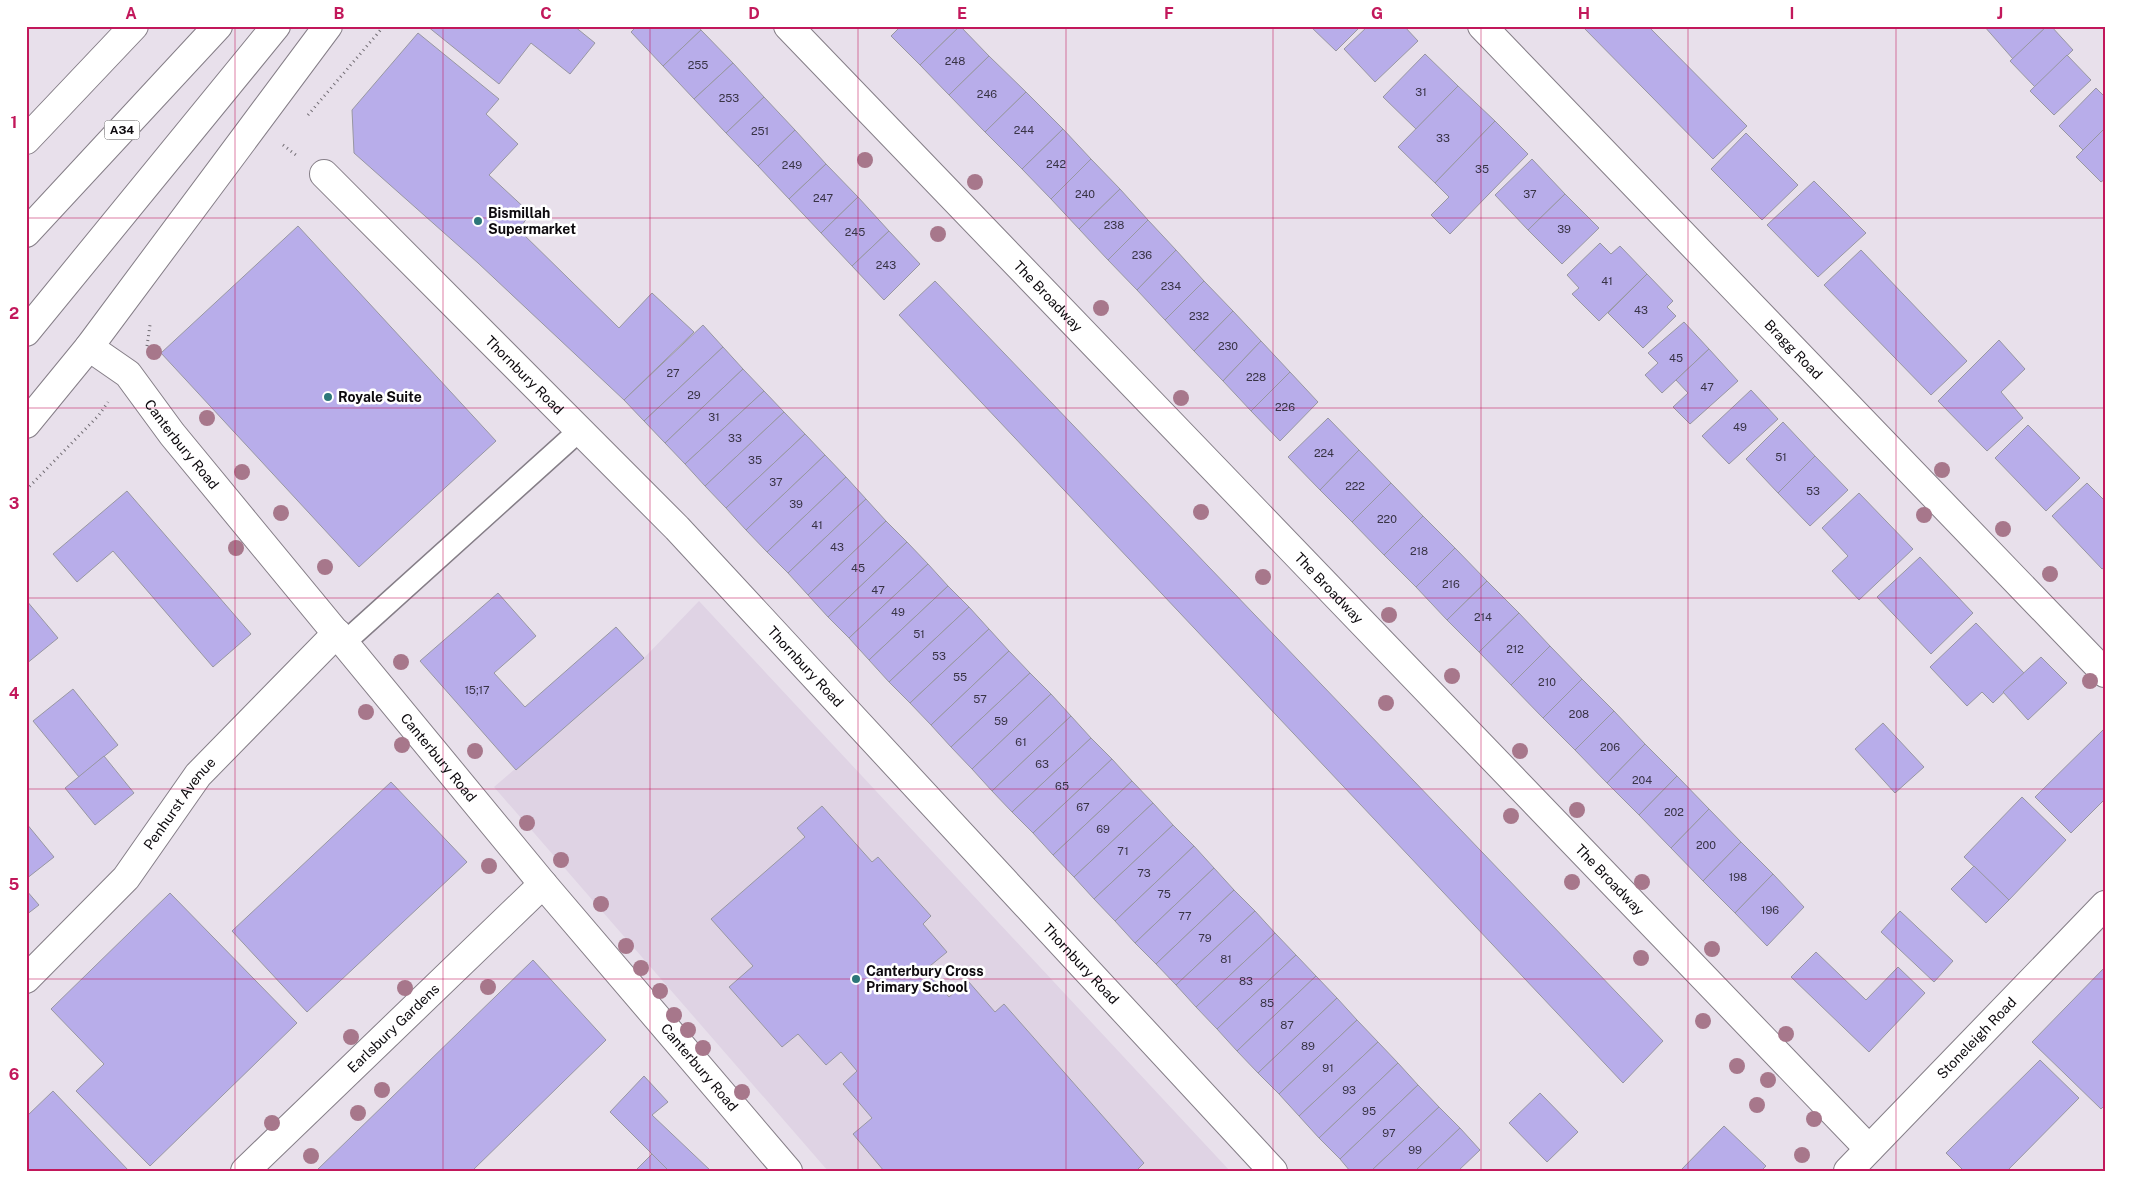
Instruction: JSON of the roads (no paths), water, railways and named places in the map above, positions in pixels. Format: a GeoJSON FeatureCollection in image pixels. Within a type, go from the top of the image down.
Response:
{"type":"FeatureCollection","features":[{"type":"Feature","properties":{"kind":"main road"},"geometry":{"type":"LineString","coordinates":[[26,140],[134,26]]}},
{"type":"Feature","properties":{"kind":"main road","name":"A34"},"geometry":{"type":"LineString","coordinates":[[26,233],[218,26]]}},
{"type":"Feature","properties":{"kind":"main road"},"geometry":{"type":"LineString","coordinates":[[26,332],[276,26]]}},
{"type":"Feature","properties":{"kind":"main road"},"geometry":{"type":"LineString","coordinates":[[26,424],[89,347],[328,26]]}},
{"type":"Feature","properties":{"kind":"main road","name":"The Broadway"},"geometry":{"type":"LineString","coordinates":[[788,26],[1859,1164]]}},
{"type":"Feature","properties":{"kind":"main road","name":"Bragg Road"},"geometry":{"type":"LineString","coordinates":[[1482,26],[2105,673]]}},
{"type":"Feature","properties":{"kind":"main road","name":"Thornbury Road"},"geometry":{"type":"LineString","coordinates":[[324,174],[677,528],[1273,1171]]}},
{"type":"Feature","properties":{"kind":"main road","name":"Canterbury Road"},"geometry":{"type":"LineString","coordinates":[[89,347],[128,374],[172,434],[543,884],[788,1171]]}},
{"type":"Feature","properties":{"kind":"main road","name":"Penhurst Avenue"},"geometry":{"type":"LineString","coordinates":[[26,979],[126,878],[198,776],[341,638]]}},
{"type":"Feature","properties":{"kind":"main road","name":"Earlsbury Gardens"},"geometry":{"type":"LineString","coordinates":[[245,1171],[543,884]]}},
{"type":"Feature","properties":{"kind":"main road","name":"Stoneleigh Road"},"geometry":{"type":"LineString","coordinates":[[1859,1164],[2105,905]]}},
{"type":"Feature","properties":{"kind":"lane"},"geometry":{"type":"LineString","coordinates":[[341,638],[580,430]]}},
{"type":"Feature","properties":{"kind":"place","name":"Bismillah Supermarket"},"geometry":{"type":"Point","coordinates":[478,221]}},
{"type":"Feature","properties":{"kind":"place","name":"Royale Suite"},"geometry":{"type":"Point","coordinates":[328,397]}},
{"type":"Feature","properties":{"kind":"place","name":"Canterbury Cross Primary School"},"geometry":{"type":"Point","coordinates":[856,979]}}]}
